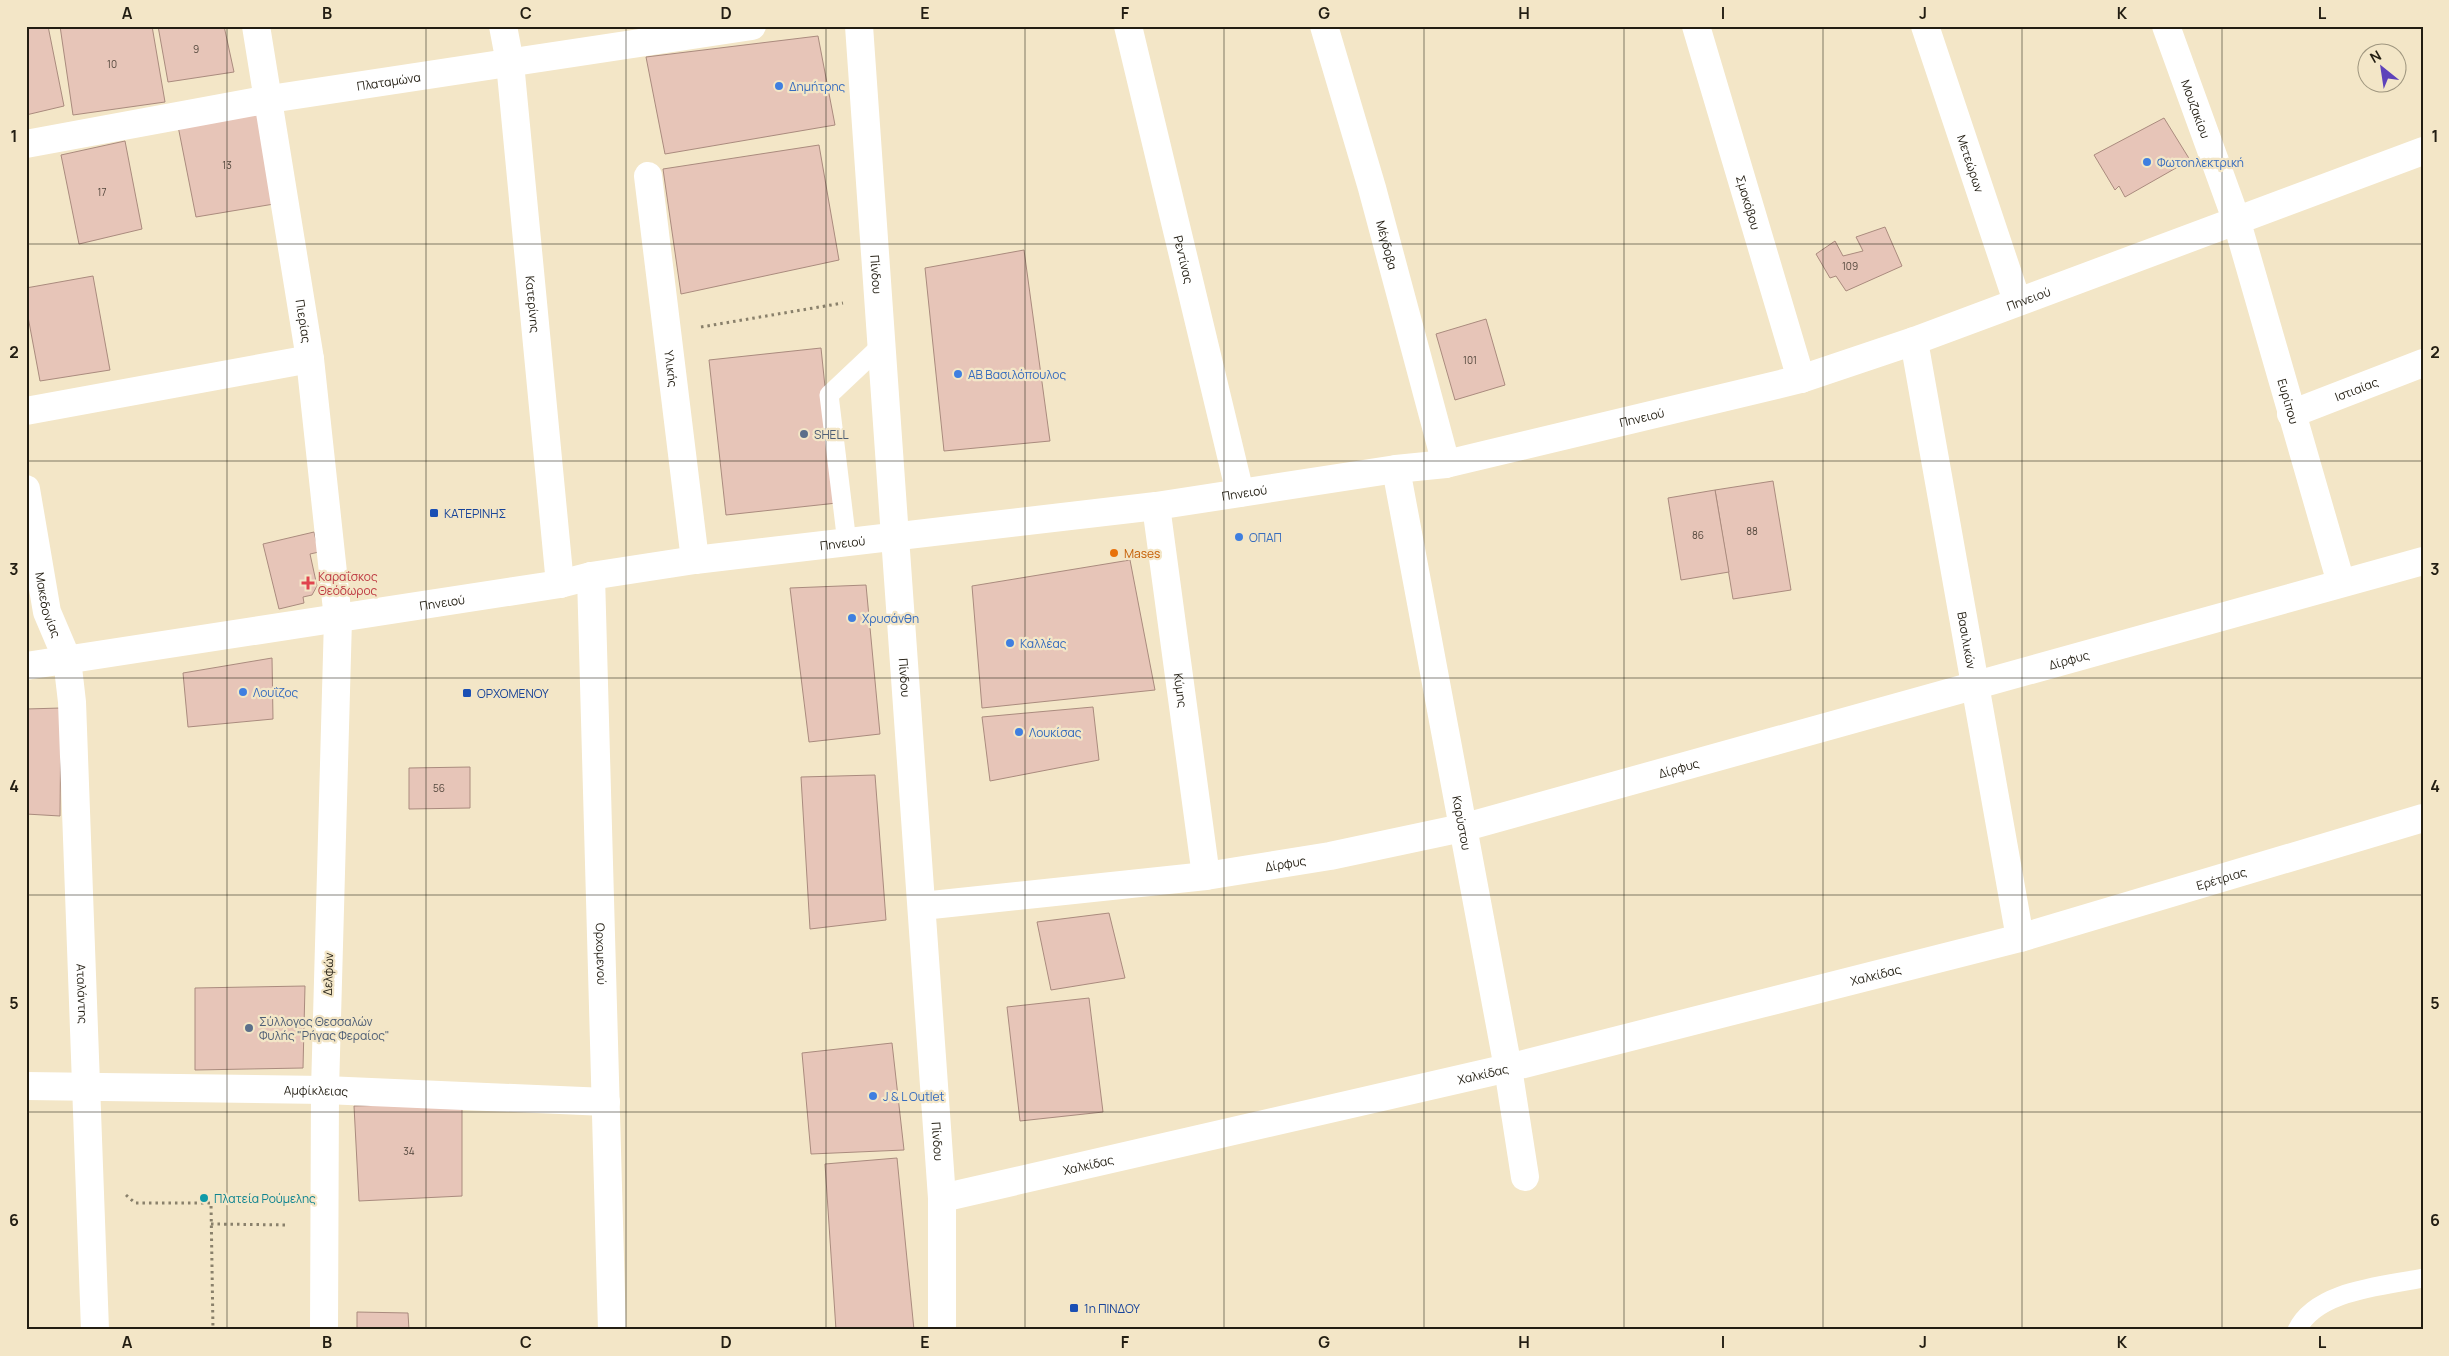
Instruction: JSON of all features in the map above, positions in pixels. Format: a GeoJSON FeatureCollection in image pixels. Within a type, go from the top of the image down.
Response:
{"type":"FeatureCollection","features":[{"type":"Feature","properties":{"kind":"street","name":"Πιερίας"},"geometry":{"type":"LineString","coordinates":[[256,26],[270,99],[310,359],[338,619]]}},
{"type":"Feature","properties":{"kind":"street","name":"Κατερίνης"},"geometry":{"type":"LineString","coordinates":[[503,26],[510,63],[560,584]]}},
{"type":"Feature","properties":{"kind":"street","name":"Πλαταμώνα"},"geometry":{"type":"LineString","coordinates":[[26,144],[270,99],[752,26]]}},
{"type":"Feature","properties":{"kind":"street","name":"Πίνδου"},"geometry":{"type":"LineString","coordinates":[[859,26],[942,1198],[942,1330]]}},
{"type":"Feature","properties":{"kind":"street","name":"Ρεντίνας"},"geometry":{"type":"LineString","coordinates":[[1128,26],[1240,493]]}},
{"type":"Feature","properties":{"kind":"street","name":"Μέγδοβα"},"geometry":{"type":"LineString","coordinates":[[1324,26],[1372,188],[1446,464]]}},
{"type":"Feature","properties":{"kind":"street","name":"Σμοκόβου"},"geometry":{"type":"LineString","coordinates":[[1696,26],[1801,379]]}},
{"type":"Feature","properties":{"kind":"street","name":"Μετεώρων"},"geometry":{"type":"LineString","coordinates":[[1926,26],[2017,301]]}},
{"type":"Feature","properties":{"kind":"street","name":"Μουζακίου"},"geometry":{"type":"LineString","coordinates":[[2166,26],[2236,220]]}},
{"type":"Feature","properties":{"kind":"street","name":"Πηνειού"},"geometry":{"type":"LineString","coordinates":[[26,666],[560,584],[591,576],[695,560],[1156,506],[1396,469],[1446,464],[1801,379],[1914,341],[2423,151]]}},
{"type":"Feature","properties":{"kind":"street","name":"Υλικής"},"geometry":{"type":"LineString","coordinates":[[648,176],[695,560]]}},
{"type":"Feature","properties":{"kind":"street","name":"Ευρίπου"},"geometry":{"type":"LineString","coordinates":[[2236,220],[2341,584]]}},
{"type":"Feature","properties":{"kind":"street","name":"Βασιλικών"},"geometry":{"type":"LineString","coordinates":[[1914,341],[2020,938]]}},
{"type":"Feature","properties":{"kind":"street"},"geometry":{"type":"LineString","coordinates":[[26,411],[310,359]]}},
{"type":"Feature","properties":{"kind":"street","name":"Ιστιαίας"},"geometry":{"type":"LineString","coordinates":[[2291,414],[2423,363]]}},
{"type":"Feature","properties":{"kind":"street","name":"Καρύστου"},"geometry":{"type":"LineString","coordinates":[[1396,469],[1508,1068],[1525,1177]]}},
{"type":"Feature","properties":{"kind":"street","name":"Μακεδονίας"},"geometry":{"type":"LineString","coordinates":[[26,489],[47,612],[67,659]]}},
{"type":"Feature","properties":{"kind":"street","name":"Κύμης"},"geometry":{"type":"LineString","coordinates":[[1156,506],[1206,876]]}},
{"type":"Feature","properties":{"kind":"street","name":"Δίρφυς"},"geometry":{"type":"LineString","coordinates":[[922,906],[1206,876],[1330,856],[1462,828],[2423,561]]}},
{"type":"Feature","properties":{"kind":"street","name":"Ορχομενού"},"geometry":{"type":"LineString","coordinates":[[591,576],[612,1330]]}},
{"type":"Feature","properties":{"kind":"street","name":"Δελφών"},"geometry":{"type":"LineString","coordinates":[[324,1330],[325,1090],[338,619]]}},
{"type":"Feature","properties":{"kind":"street","name":"Αταλάντης"},"geometry":{"type":"LineString","coordinates":[[67,659],[72,702],[95,1330]]}},
{"type":"Feature","properties":{"kind":"street","name":"Ερέτριας"},"geometry":{"type":"LineString","coordinates":[[2020,938],[2423,818]]}},
{"type":"Feature","properties":{"kind":"street","name":"Χαλκίδας"},"geometry":{"type":"LineString","coordinates":[[942,1198],[1508,1068],[2020,938]]}},
{"type":"Feature","properties":{"kind":"street","name":"Αμφίκλειας"},"geometry":{"type":"LineString","coordinates":[[26,1086],[325,1090],[606,1102]]}},
{"type":"Feature","properties":{"kind":"lane"},"geometry":{"type":"LineString","coordinates":[[847,543],[829,395],[882,345]]}},
{"type":"Feature","properties":{"kind":"lane"},"geometry":{"type":"LineString","coordinates":[[2297,1330],[2302,1318],[2331,1298],[2423,1278]]}},
{"type":"Feature","properties":{"kind":"path"},"geometry":{"type":"LineString","coordinates":[[668,333],[878,297]]}},
{"type":"Feature","properties":{"kind":"path"},"geometry":{"type":"LineString","coordinates":[[89,1169],[101,1171],[135,1203],[210,1203],[213,1330]]}},
{"type":"Feature","properties":{"kind":"path"},"geometry":{"type":"LineString","coordinates":[[211,1224],[324,1225]]}},
{"type":"Feature","properties":{"kind":"building"},"geometry":{"type":"Polygon","coordinates":[[[26,26],[48,26],[64,106],[26,115],[26,26]]]}},
{"type":"Feature","properties":{"kind":"building"},"geometry":{"type":"Polygon","coordinates":[[[60,26],[152,26],[165,102],[73,115],[60,26]]]}},
{"type":"Feature","properties":{"kind":"building"},"geometry":{"type":"Polygon","coordinates":[[[158,26],[224,26],[234,72],[168,82],[158,26]]]}},
{"type":"Feature","properties":{"kind":"building"},"geometry":{"type":"Polygon","coordinates":[[[818,36],[835,125],[665,154],[646,57],[818,36]]]}},
{"type":"Feature","properties":{"kind":"building"},"geometry":{"type":"Polygon","coordinates":[[[259,111],[274,204],[196,217],[178,126],[259,111]]]}},
{"type":"Feature","properties":{"kind":"building"},"geometry":{"type":"Polygon","coordinates":[[[2164,118],[2190,160],[2125,197],[2119,186],[2115,190],[2094,155],[2164,118]]]}},
{"type":"Feature","properties":{"kind":"building"},"geometry":{"type":"Polygon","coordinates":[[[125,141],[142,229],[79,244],[61,155],[125,141]]]}},
{"type":"Feature","properties":{"kind":"building"},"geometry":{"type":"Polygon","coordinates":[[[819,145],[839,260],[681,294],[663,169],[819,145]]]}},
{"type":"Feature","properties":{"kind":"building"},"geometry":{"type":"Polygon","coordinates":[[[1885,227],[1902,266],[1846,291],[1836,276],[1830,278],[1816,254],[1835,241],[1843,256],[1863,251],[1856,237],[1885,227]]]}},
{"type":"Feature","properties":{"kind":"building"},"geometry":{"type":"Polygon","coordinates":[[[1024,250],[1050,441],[944,451],[925,268],[1024,250]]]}},
{"type":"Feature","properties":{"kind":"building"},"geometry":{"type":"Polygon","coordinates":[[[93,276],[110,370],[40,381],[26,306],[26,288],[93,276]]]}},
{"type":"Feature","properties":{"kind":"building"},"geometry":{"type":"Polygon","coordinates":[[[1486,319],[1505,385],[1455,400],[1436,334],[1486,319]]]}},
{"type":"Feature","properties":{"kind":"building"},"geometry":{"type":"Polygon","coordinates":[[[821,348],[837,503],[726,515],[709,360],[821,348]]]}},
{"type":"Feature","properties":{"kind":"building"},"geometry":{"type":"Polygon","coordinates":[[[1773,481],[1791,590],[1733,599],[1715,490],[1773,481]]]}},
{"type":"Feature","properties":{"kind":"building"},"geometry":{"type":"Polygon","coordinates":[[[1715,490],[1729,572],[1681,580],[1668,498],[1715,490]]]}},
{"type":"Feature","properties":{"kind":"building"},"geometry":{"type":"Polygon","coordinates":[[[314,532],[319,552],[310,554],[317,586],[312,595],[303,597],[304,603],[279,609],[263,544],[314,532]]]}},
{"type":"Feature","properties":{"kind":"building"},"geometry":{"type":"Polygon","coordinates":[[[1130,560],[1155,690],[982,708],[972,586],[1130,560]]]}},
{"type":"Feature","properties":{"kind":"building"},"geometry":{"type":"Polygon","coordinates":[[[866,585],[880,734],[809,742],[790,588],[866,585]]]}},
{"type":"Feature","properties":{"kind":"building"},"geometry":{"type":"Polygon","coordinates":[[[272,658],[273,719],[188,727],[183,673],[272,658]]]}},
{"type":"Feature","properties":{"kind":"building"},"geometry":{"type":"Polygon","coordinates":[[[1093,707],[1099,760],[990,781],[982,717],[1093,707]]]}},
{"type":"Feature","properties":{"kind":"building"},"geometry":{"type":"Polygon","coordinates":[[[61,708],[60,816],[26,814],[26,709],[61,708]]]}},
{"type":"Feature","properties":{"kind":"building"},"geometry":{"type":"Polygon","coordinates":[[[470,767],[470,808],[409,809],[409,768],[470,767]]]}},
{"type":"Feature","properties":{"kind":"building"},"geometry":{"type":"Polygon","coordinates":[[[875,775],[886,920],[810,929],[801,777],[875,775]]]}},
{"type":"Feature","properties":{"kind":"building"},"geometry":{"type":"Polygon","coordinates":[[[1109,913],[1125,978],[1051,990],[1037,922],[1109,913]]]}},
{"type":"Feature","properties":{"kind":"building","name":"Σύλλογος Θεσσαλών Φυλής \"Ρήγας Φεραίος\""},"geometry":{"type":"Polygon","coordinates":[[[305,986],[303,1068],[195,1070],[195,988],[305,986]]]}},
{"type":"Feature","properties":{"kind":"building"},"geometry":{"type":"Polygon","coordinates":[[[1089,998],[1103,1112],[1020,1121],[1007,1007],[1089,998]]]}},
{"type":"Feature","properties":{"kind":"building"},"geometry":{"type":"Polygon","coordinates":[[[892,1043],[904,1150],[811,1154],[802,1053],[892,1043]]]}},
{"type":"Feature","properties":{"kind":"building"},"geometry":{"type":"Polygon","coordinates":[[[462,1103],[462,1196],[359,1201],[354,1106],[462,1103]]]}},
{"type":"Feature","properties":{"kind":"building"},"geometry":{"type":"Polygon","coordinates":[[[897,1158],[914,1330],[836,1330],[825,1164],[897,1158]]]}},
{"type":"Feature","properties":{"kind":"building"},"geometry":{"type":"Polygon","coordinates":[[[357,1312],[408,1313],[409,1330],[357,1330],[357,1312]]]}},
{"type":"Feature","properties":{"kind":"place","name":"Δημήτρης"},"geometry":{"type":"Point","coordinates":[779,86]}},
{"type":"Feature","properties":{"kind":"place","name":"Φωτοηλεκτρική"},"geometry":{"type":"Point","coordinates":[2147,162]}},
{"type":"Feature","properties":{"kind":"place","name":"ΑΒ Βασιλόπουλος"},"geometry":{"type":"Point","coordinates":[958,374]}},
{"type":"Feature","properties":{"kind":"place","name":"SHELL"},"geometry":{"type":"Point","coordinates":[804,434]}},
{"type":"Feature","properties":{"kind":"place","name":"ΚΑΤΕΡΙΝΗΣ"},"geometry":{"type":"Point","coordinates":[434,513]}},
{"type":"Feature","properties":{"kind":"place","name":"ΟΠΑΠ"},"geometry":{"type":"Point","coordinates":[1239,537]}},
{"type":"Feature","properties":{"kind":"place","name":"Mases"},"geometry":{"type":"Point","coordinates":[1114,553]}},
{"type":"Feature","properties":{"kind":"place","name":"Καραΐσκος Θεόδωρος"},"geometry":{"type":"Point","coordinates":[308,583]}},
{"type":"Feature","properties":{"kind":"place","name":"Χρυσάνθη"},"geometry":{"type":"Point","coordinates":[852,618]}},
{"type":"Feature","properties":{"kind":"place","name":"Καλλέας"},"geometry":{"type":"Point","coordinates":[1010,643]}},
{"type":"Feature","properties":{"kind":"place","name":"Λουΐζος"},"geometry":{"type":"Point","coordinates":[243,692]}},
{"type":"Feature","properties":{"kind":"place","name":"ΟΡΧΟΜΕΝΟΥ"},"geometry":{"type":"Point","coordinates":[467,693]}},
{"type":"Feature","properties":{"kind":"place","name":"Λουκίσας"},"geometry":{"type":"Point","coordinates":[1019,732]}},
{"type":"Feature","properties":{"kind":"place","name":"Σύλλογος Θεσσαλών Φυλής \"Ρήγας Φεραίος\""},"geometry":{"type":"Point","coordinates":[249,1028]}},
{"type":"Feature","properties":{"kind":"place","name":"J & L Outlet"},"geometry":{"type":"Point","coordinates":[873,1096]}},
{"type":"Feature","properties":{"kind":"place","name":"Πλατεία Ρούμελης"},"geometry":{"type":"Point","coordinates":[204,1198]}},
{"type":"Feature","properties":{"kind":"place","name":"1η ΠΙΝΔΟΥ"},"geometry":{"type":"Point","coordinates":[1074,1308]}}]}
